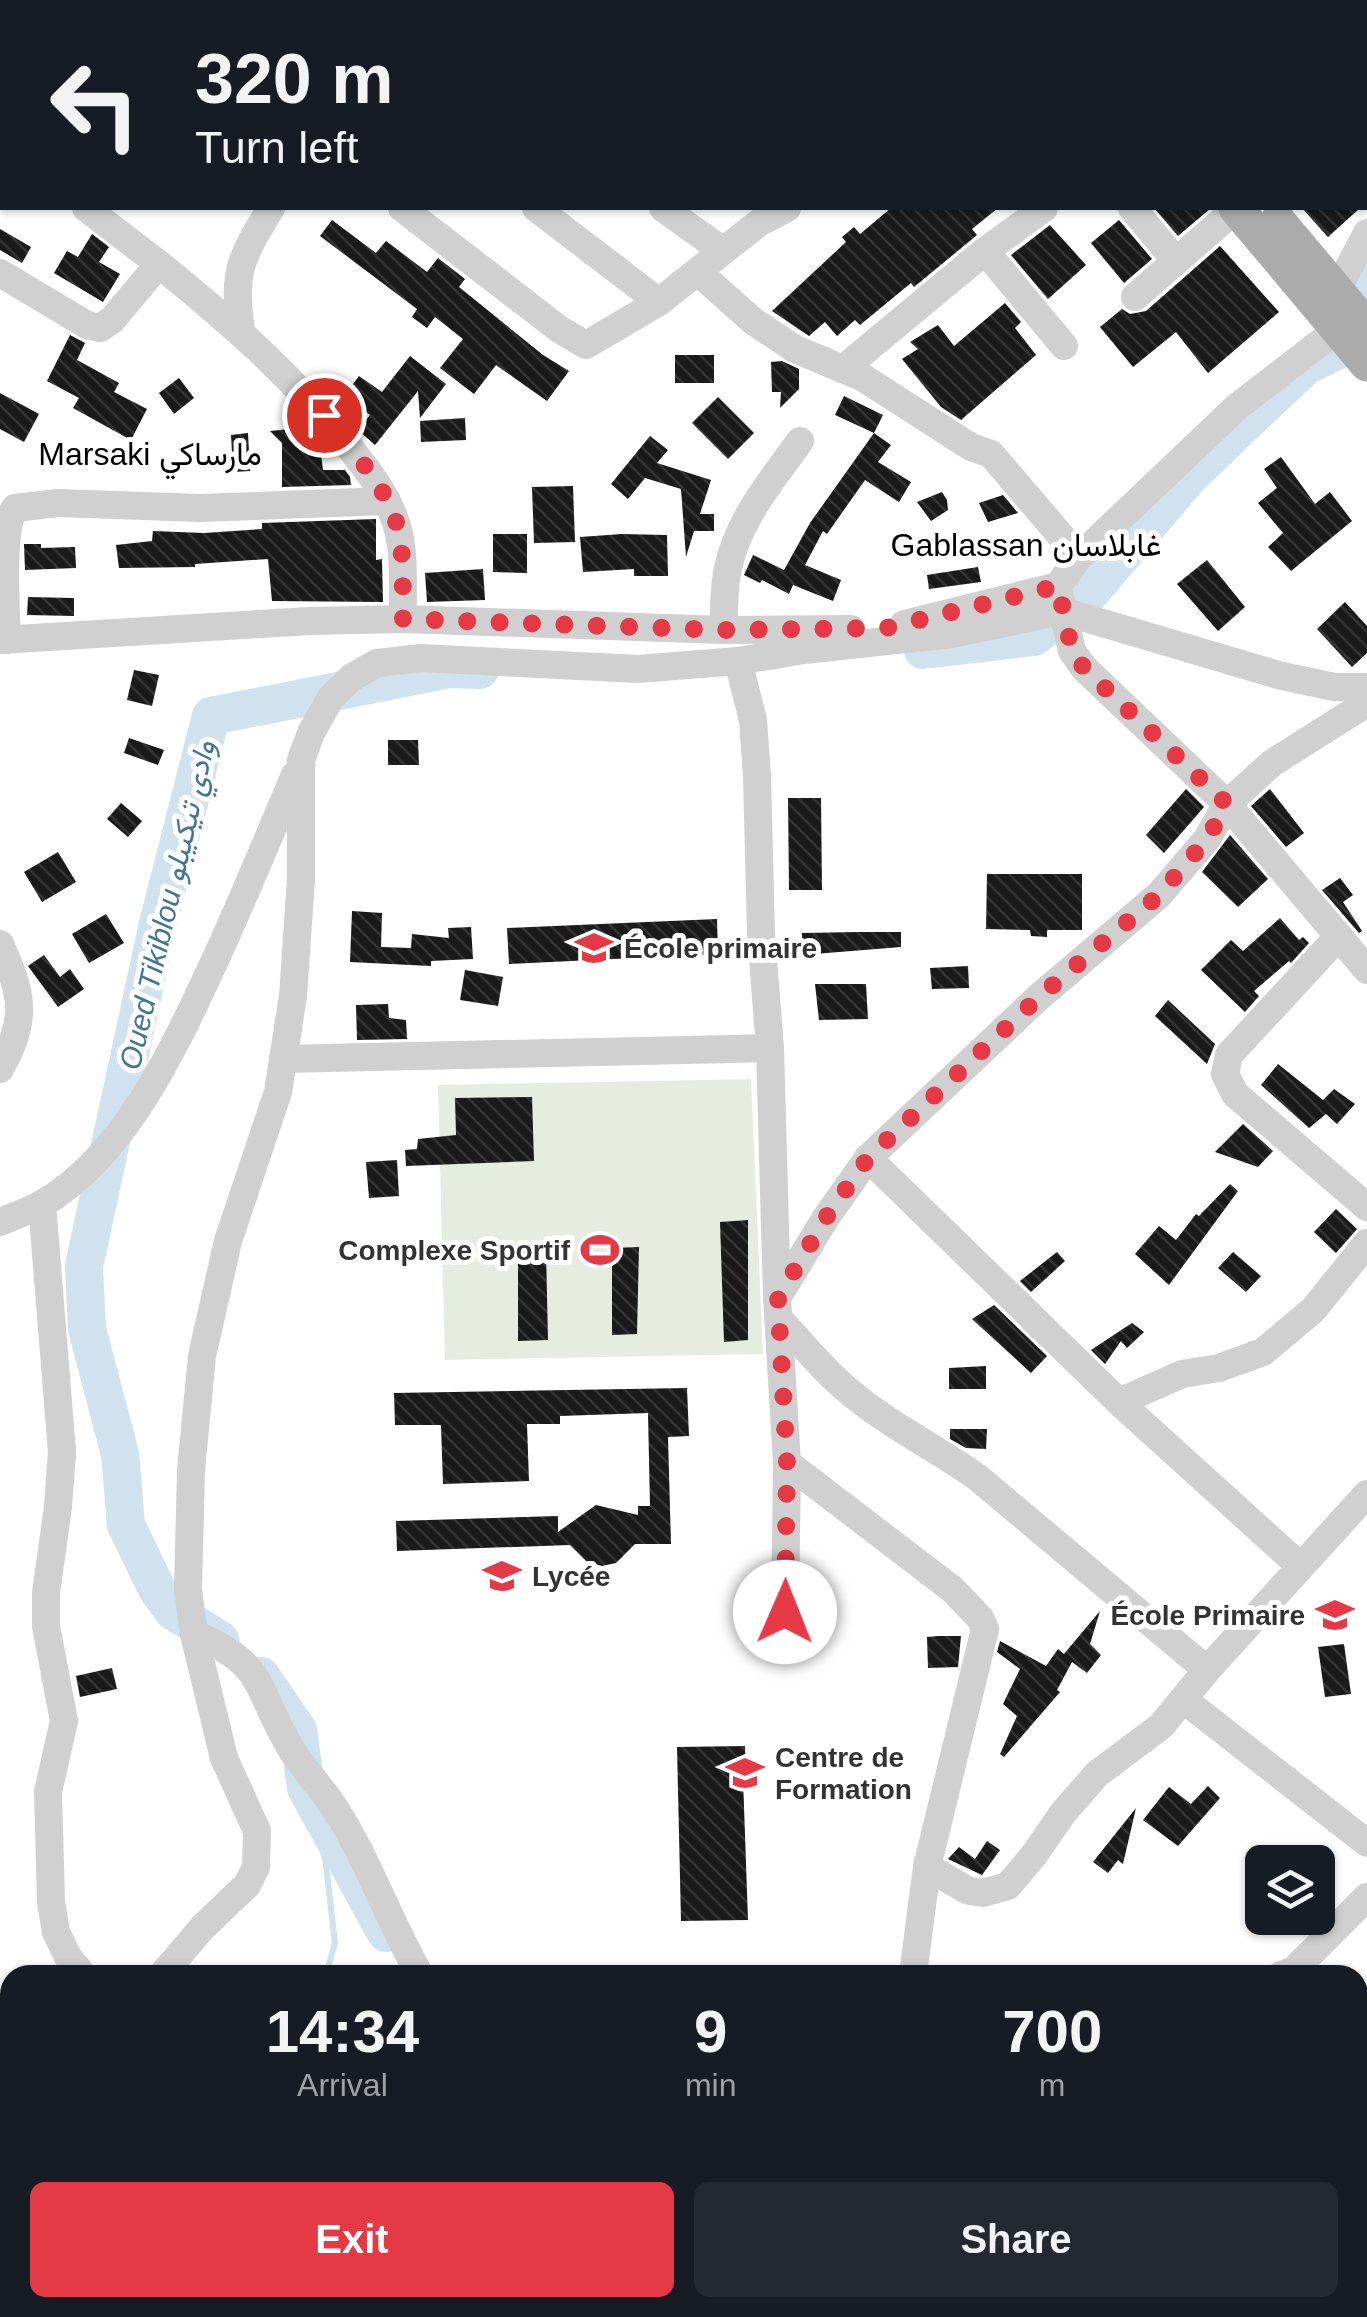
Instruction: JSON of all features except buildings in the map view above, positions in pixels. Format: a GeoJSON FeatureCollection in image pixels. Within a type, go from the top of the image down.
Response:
{"type":"FeatureCollection","features":[{"type":"Feature","properties":{"kind":"main road"},"geometry":{"type":"LineString","coordinates":[[1238,210],[1349,315]]}},
{"type":"Feature","properties":{"kind":"main road"},"geometry":{"type":"LineString","coordinates":[[1269,210],[1349,315],[1367,364]]}},
{"type":"Feature","properties":{"kind":"street"},"geometry":{"type":"LineString","coordinates":[[89,210],[241,331],[324,415],[372,476],[387,501],[400,544],[403,619]]}},
{"type":"Feature","properties":{"kind":"street"},"geometry":{"type":"LineString","coordinates":[[241,331],[236,278],[246,250],[270,210]]}},
{"type":"Feature","properties":{"kind":"street"},"geometry":{"type":"LineString","coordinates":[[405,210],[582,345],[600,339],[660,302],[760,222],[782,210]]}},
{"type":"Feature","properties":{"kind":"street"},"geometry":{"type":"LineString","coordinates":[[539,210],[660,302]]}},
{"type":"Feature","properties":{"kind":"street"},"geometry":{"type":"LineString","coordinates":[[666,210],[723,251]]}},
{"type":"Feature","properties":{"kind":"street"},"geometry":{"type":"LineString","coordinates":[[842,368],[1041,210]]}},
{"type":"Feature","properties":{"kind":"street"},"geometry":{"type":"LineString","coordinates":[[1134,210],[1176,261]]}},
{"type":"Feature","properties":{"kind":"street"},"geometry":{"type":"LineString","coordinates":[[1136,297],[1234,210]]}},
{"type":"Feature","properties":{"kind":"street"},"geometry":{"type":"LineString","coordinates":[[1367,233],[1349,315],[1238,406],[1079,557],[1060,598],[1072,651],[1084,668],[1227,804],[1367,970]]}},
{"type":"Feature","properties":{"kind":"street"},"geometry":{"type":"LineString","coordinates":[[985,251],[1064,346]]}},
{"type":"Feature","properties":{"kind":"street"},"geometry":{"type":"LineString","coordinates":[[0,272],[88,325],[100,328],[112,320],[159,264]]}},
{"type":"Feature","properties":{"kind":"street"},"geometry":{"type":"LineString","coordinates":[[698,272],[753,321],[781,340],[880,388],[971,447],[991,454],[1079,557]]}},
{"type":"Feature","properties":{"kind":"street"},"geometry":{"type":"LineString","coordinates":[[724,630],[727,572],[734,545],[744,521],[800,440]]}},
{"type":"Feature","properties":{"kind":"street"},"geometry":{"type":"LineString","coordinates":[[387,501],[200,508],[8,501],[3,544],[4,640],[403,619],[724,630],[886,628],[1060,598],[1278,675],[1334,686],[1367,687]]}},
{"type":"Feature","properties":{"kind":"street"},"geometry":{"type":"LineString","coordinates":[[0,1222],[42,1204],[108,1146],[151,1090],[232,923],[311,733],[330,699],[351,678],[377,663],[421,658],[638,669],[738,661],[952,634],[1060,598]]}},
{"type":"Feature","properties":{"kind":"street"},"geometry":{"type":"LineString","coordinates":[[738,661],[753,720],[761,934],[770,1048],[787,1463],[785,1612]]}},
{"type":"Feature","properties":{"kind":"street"},"geometry":{"type":"LineString","coordinates":[[778,1309],[825,1219],[868,1158],[1040,996],[1159,895],[1207,839],[1227,804],[1272,763],[1367,702]]}},
{"type":"Feature","properties":{"kind":"street"},"geometry":{"type":"LineString","coordinates":[[171,1965],[247,1885],[256,1867],[258,1849],[257,1830],[248,1804],[224,1758],[194,1634],[188,1590],[191,1490],[202,1356],[228,1240],[278,1092],[293,996],[301,879],[301,760]]}},
{"type":"Feature","properties":{"kind":"street"},"geometry":{"type":"LineString","coordinates":[[1339,936],[1229,1056],[1225,1074],[1235,1094],[1367,1207]]}},
{"type":"Feature","properties":{"kind":"street"},"geometry":{"type":"LineString","coordinates":[[0,944],[17,982],[20,1007],[7,1032],[0,1070]]}},
{"type":"Feature","properties":{"kind":"street"},"geometry":{"type":"LineString","coordinates":[[283,1059],[770,1048]]}},
{"type":"Feature","properties":{"kind":"street"},"geometry":{"type":"LineString","coordinates":[[868,1158],[1119,1402],[1300,1566]]}},
{"type":"Feature","properties":{"kind":"street"},"geometry":{"type":"LineString","coordinates":[[42,1204],[62,1452],[46,1593],[46,1626],[64,1722],[48,1792],[51,1902],[56,1932],[75,1965]]}},
{"type":"Feature","properties":{"kind":"street"},"geometry":{"type":"LineString","coordinates":[[1119,1402],[1182,1374],[1219,1368],[1263,1352],[1313,1310],[1367,1243]]}},
{"type":"Feature","properties":{"kind":"street"},"geometry":{"type":"LineString","coordinates":[[778,1309],[847,1390],[898,1428],[977,1477],[1207,1670]]}},
{"type":"Feature","properties":{"kind":"street"},"geometry":{"type":"LineString","coordinates":[[787,1463],[952,1589],[986,1629],[927,1866],[914,1965]]}},
{"type":"Feature","properties":{"kind":"street"},"geometry":{"type":"LineString","coordinates":[[927,1866],[969,1891],[983,1894],[1008,1886],[1097,1774],[1161,1726],[1367,1494]]}},
{"type":"Feature","properties":{"kind":"street"},"geometry":{"type":"LineString","coordinates":[[194,1634],[227,1648],[256,1677],[289,1746],[345,1827],[415,1965]]}},
{"type":"Feature","properties":{"kind":"street"},"geometry":{"type":"LineString","coordinates":[[1184,1700],[1367,1843]]}},
{"type":"Feature","properties":{"kind":"street"},"geometry":{"type":"LineString","coordinates":[[1298,1965],[1367,1897]]}},
{"type":"Feature","properties":{"kind":"shaded area","name":"Complexe Sportif"},"geometry":{"type":"Polygon","coordinates":[[[751,1079],[763,1354],[445,1360],[438,1085],[751,1079]]]}},
{"type":"Feature","properties":{"kind":"waterway","name":"Oued Tikiblou وادي تيكيبلو"},"geometry":{"type":"LineString","coordinates":[[923,650],[1034,637],[1084,600],[1190,476],[1306,366],[1341,349],[1367,261]]}},
{"type":"Feature","properties":{"kind":"waterway","name":"Oued Tikiblou وادي تيكيبلو"},"geometry":{"type":"LineString","coordinates":[[220,1640],[173,1611],[157,1589],[126,1525],[120,1454],[87,1329],[84,1266],[158,924],[211,716],[449,669],[480,670]]}},
{"type":"Feature","properties":{"kind":"waterway","name":"Oued Tikiblou وادي تيكيبلو"},"geometry":{"type":"LineString","coordinates":[[261,1676],[298,1730],[306,1788],[386,1933]]}},
{"type":"Feature","properties":{"kind":"waterway"},"geometry":{"type":"LineString","coordinates":[[320,1813],[335,1943],[329,1965]]}},
{"type":"Feature","properties":{"kind":"place","name":"École primaire"},"geometry":{"type":"Point","coordinates":[594,948]}},
{"type":"Feature","properties":{"kind":"place","name":"Complexe Sportif"},"geometry":{"type":"Point","coordinates":[600,1250]}},
{"type":"Feature","properties":{"kind":"place","name":"Lycée"},"geometry":{"type":"Point","coordinates":[502,1576]}},
{"type":"Feature","properties":{"kind":"place","name":"École Primaire"},"geometry":{"type":"Point","coordinates":[1335,1615]}},
{"type":"Feature","properties":{"kind":"place","name":"Centre de Formation"},"geometry":{"type":"Point","coordinates":[745,1773]}},
{"type":"Feature","properties":{"kind":"district","name":"Marsaki مارساكي"},"geometry":{"type":"Point","coordinates":[150,454]}},
{"type":"Feature","properties":{"kind":"district","name":"Gablassan غابلاسان"},"geometry":{"type":"Point","coordinates":[1026,545]}},
{"type":"Feature","properties":{"kind":"route"},"geometry":{"type":"LineString","coordinates":[[324,415],[372,476],[396,523],[403,619],[724,630],[886,628],[1058,586],[1072,651],[1084,668],[1227,804],[1207,839],[1159,895],[1040,996],[868,1158],[825,1219],[778,1298],[787,1463],[785,1612]]}}]}
